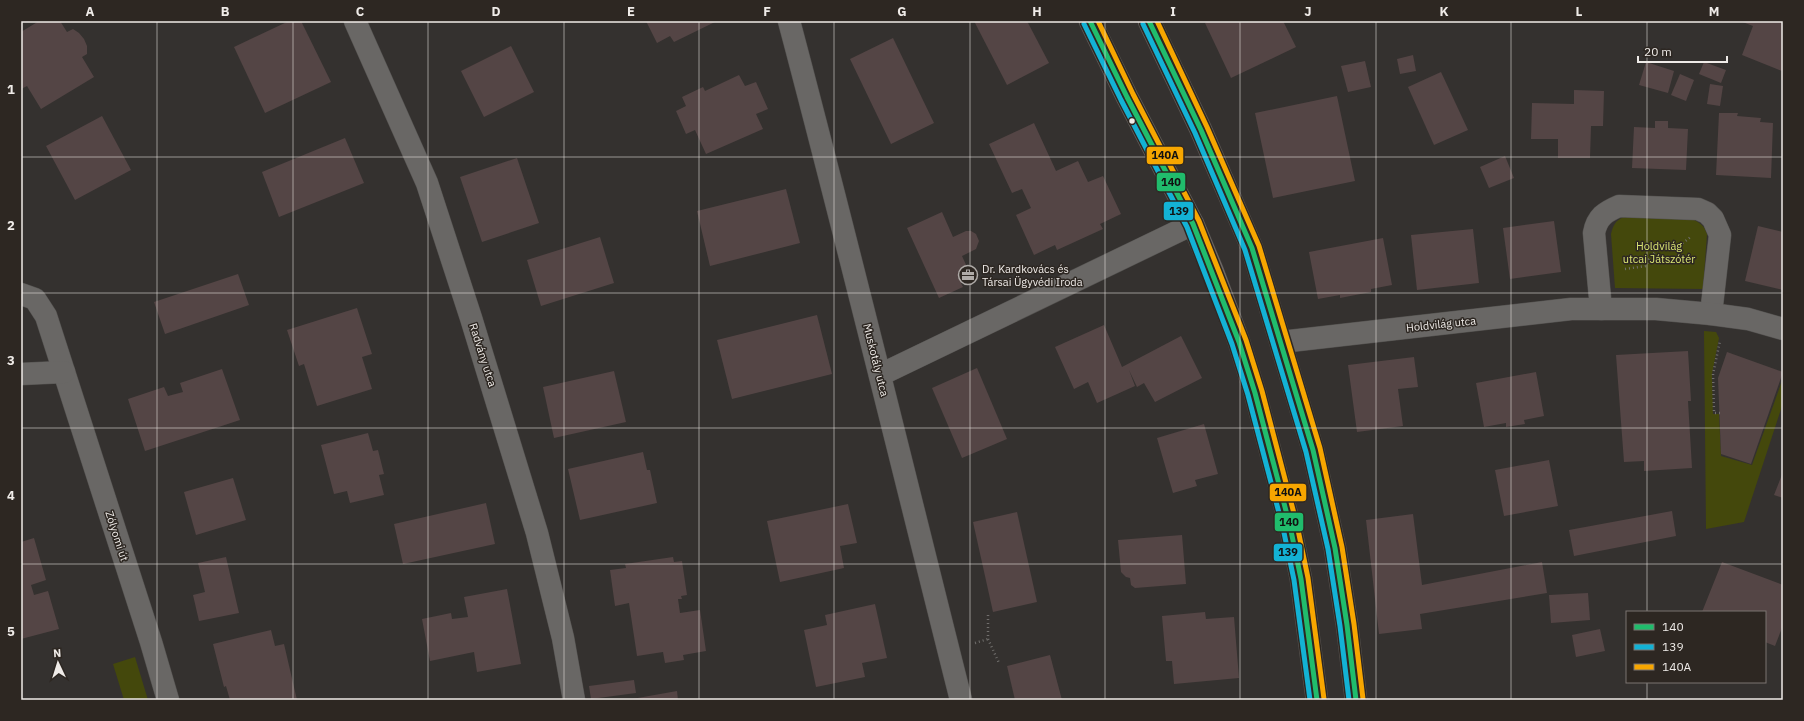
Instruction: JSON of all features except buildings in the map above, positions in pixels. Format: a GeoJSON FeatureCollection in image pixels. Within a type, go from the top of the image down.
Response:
{"type":"FeatureCollection","features":[{"type":"Feature","properties":{"kind":"main road"},"geometry":{"type":"LineString","coordinates":[[1090,21],[1126,97],[1193,224],[1213,272],[1239,342],[1255,393],[1284,498],[1301,579],[1317,700]]}},
{"type":"Feature","properties":{"kind":"main road"},"geometry":{"type":"LineString","coordinates":[[1149,21],[1201,130],[1252,248],[1281,342],[1313,450],[1335,548],[1347,625],[1356,700]]}},
{"type":"Feature","properties":{"kind":"street","name":"Radvány utca"},"geometry":{"type":"LineString","coordinates":[[355,21],[427,183],[471,318],[537,533],[563,638],[574,700]]}},
{"type":"Feature","properties":{"kind":"street","name":"Muskotály utca"},"geometry":{"type":"LineString","coordinates":[[789,21],[880,375],[961,700]]}},
{"type":"Feature","properties":{"kind":"street"},"geometry":{"type":"LineString","coordinates":[[1601,309],[1594,233],[1596,222],[1610,210],[1619,206],[1698,209],[1707,213],[1713,219],[1720,235],[1719,315]]}},
{"type":"Feature","properties":{"kind":"street"},"geometry":{"type":"LineString","coordinates":[[880,375],[1193,224]]}},
{"type":"Feature","properties":{"kind":"street","name":"Zólyomi út"},"geometry":{"type":"LineString","coordinates":[[21,294],[35,299],[46,316],[149,634],[168,700]]}},
{"type":"Feature","properties":{"kind":"street","name":"Holdvilág utca"},"geometry":{"type":"LineString","coordinates":[[1281,342],[1571,309],[1656,309],[1748,319],[1783,329]]}},
{"type":"Feature","properties":{"kind":"street"},"geometry":{"type":"LineString","coordinates":[[21,374],[64,372]]}},
{"type":"Feature","properties":{"kind":"path"},"geometry":{"type":"LineString","coordinates":[[1598,274],[1614,273],[1627,267],[1646,266],[1658,249],[1679,246],[1691,236],[1720,235]]}},
{"type":"Feature","properties":{"kind":"path"},"geometry":{"type":"LineString","coordinates":[[1719,315],[1713,374],[1714,413],[1720,413]]}},
{"type":"Feature","properties":{"kind":"path"},"geometry":{"type":"LineString","coordinates":[[988,615],[988,639],[999,663]]}},
{"type":"Feature","properties":{"kind":"green space","name":"Holdvilág utcai Játszótér"},"geometry":{"type":"Polygon","coordinates":[[[1624,217],[1690,218],[1701,224],[1707,234],[1703,289],[1615,288],[1611,234],[1615,223],[1624,217]]]}},
{"type":"Feature","properties":{"kind":"green space"},"geometry":{"type":"Polygon","coordinates":[[[1704,331],[1716,332],[1719,338],[1712,374],[1713,414],[1719,414],[1721,456],[1752,465],[1783,378],[1783,403],[1744,522],[1706,529],[1704,331]]]}},
{"type":"Feature","properties":{"kind":"green space"},"geometry":{"type":"Polygon","coordinates":[[[135,657],[148,700],[124,700],[113,664],[135,657]]]}},
{"type":"Feature","properties":{"kind":"transit line","name":"140"},"geometry":{"type":"LineString","coordinates":[[1090,21],[1127,97],[1193,224],[1239,342],[1255,393],[1290,526],[1301,579],[1317,700]]}},
{"type":"Feature","properties":{"kind":"transit line","name":"140A"},"geometry":{"type":"LineString","coordinates":[[1098,21],[1133,94],[1199,221],[1246,340],[1262,391],[1297,525],[1308,578],[1324,699]]}},
{"type":"Feature","properties":{"kind":"transit line","name":"140"},"geometry":{"type":"LineString","coordinates":[[1149,21],[1201,130],[1252,248],[1313,450],[1335,548],[1347,625],[1356,700]]}},
{"type":"Feature","properties":{"kind":"transit line","name":"140A"},"geometry":{"type":"LineString","coordinates":[[1157,21],[1207,127],[1259,246],[1320,448],[1342,547],[1354,624],[1363,699]]}},
{"type":"Feature","properties":{"kind":"transit line","name":"139"},"geometry":{"type":"LineString","coordinates":[[1084,24],[1121,100],[1187,227],[1232,344],[1248,395],[1283,528],[1294,580],[1310,700]]}},
{"type":"Feature","properties":{"kind":"transit line","name":"139"},"geometry":{"type":"LineString","coordinates":[[1143,24],[1195,133],[1245,250],[1306,452],[1328,549],[1340,626],[1349,700]]}},
{"type":"Feature","properties":{"kind":"place","name":"Dr. Kardkovács és Társai Ügyvédi Iroda"},"geometry":{"type":"Point","coordinates":[968,275]}}]}
